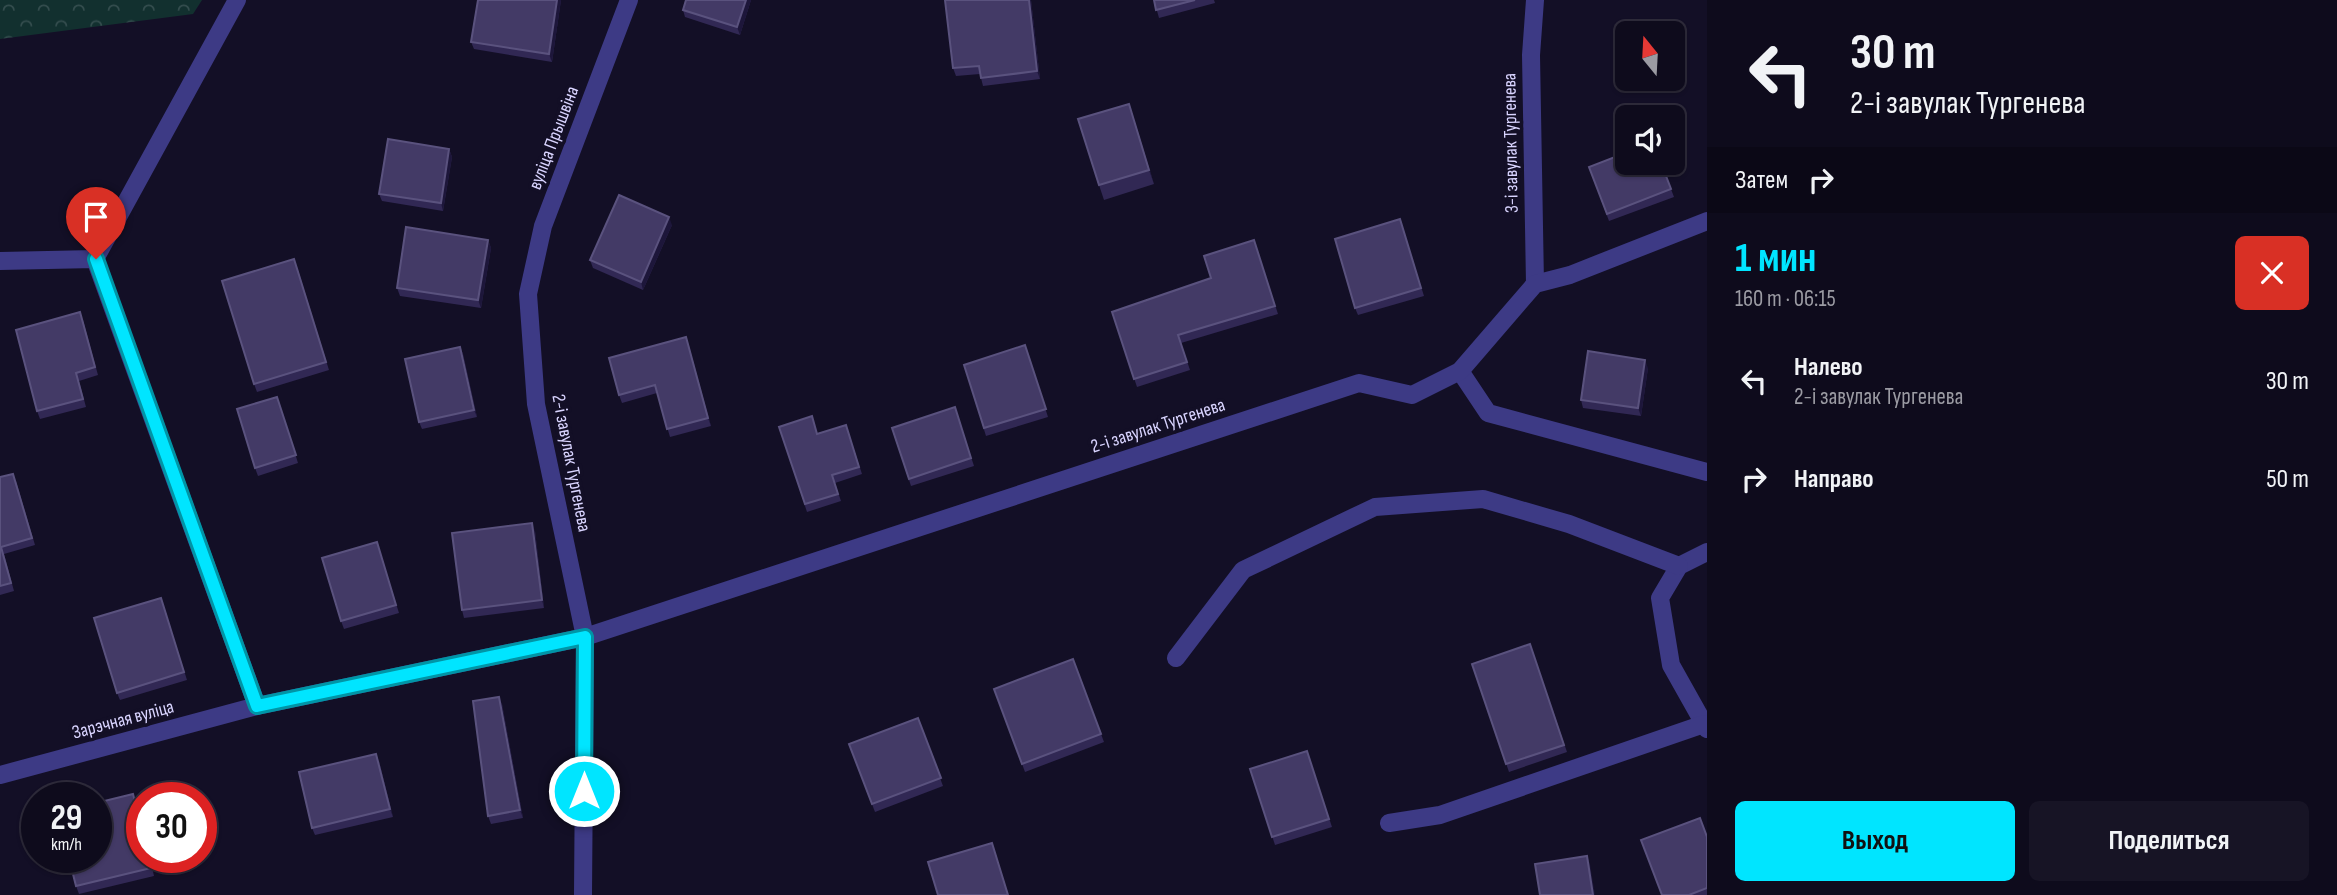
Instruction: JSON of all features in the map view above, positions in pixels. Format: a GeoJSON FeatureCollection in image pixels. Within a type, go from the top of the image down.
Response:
{"type":"FeatureCollection","features":[{"type":"Feature","properties":{"kind":"street"},"geometry":{"type":"LineString","coordinates":[[237,0],[96,259],[257,706]]}},
{"type":"Feature","properties":{"kind":"street","name":"вуліца Прышвіна"},"geometry":{"type":"LineString","coordinates":[[528,294],[543,226],[629,0]]}},
{"type":"Feature","properties":{"kind":"street","name":"3-і завулак Тургенева"},"geometry":{"type":"LineString","coordinates":[[1535,0],[1531,55],[1535,285]]}},
{"type":"Feature","properties":{"kind":"street"},"geometry":{"type":"LineString","coordinates":[[1535,285],[1570,275],[1707,221]]}},
{"type":"Feature","properties":{"kind":"street"},"geometry":{"type":"LineString","coordinates":[[0,261],[96,259]]}},
{"type":"Feature","properties":{"kind":"street","name":"2-і завулак Тургенева"},"geometry":{"type":"LineString","coordinates":[[257,706],[585,637],[1359,383],[1412,396],[1460,371],[1535,285]]}},
{"type":"Feature","properties":{"kind":"street","name":"2-і завулак Тургенева"},"geometry":{"type":"LineString","coordinates":[[528,294],[536,404],[585,637]]}},
{"type":"Feature","properties":{"kind":"street"},"geometry":{"type":"LineString","coordinates":[[1460,371],[1488,413],[1707,472]]}},
{"type":"Feature","properties":{"kind":"street"},"geometry":{"type":"LineString","coordinates":[[1176,658],[1243,570],[1375,507],[1483,499],[1569,524],[1679,566]]}},
{"type":"Feature","properties":{"kind":"street"},"geometry":{"type":"LineString","coordinates":[[1389,823],[1440,815],[1705,727],[1671,665],[1660,598],[1679,566],[1707,552]]}},
{"type":"Feature","properties":{"kind":"street"},"geometry":{"type":"LineString","coordinates":[[583,894],[585,637]]}},
{"type":"Feature","properties":{"kind":"street","name":"Зарэчная вуліца"},"geometry":{"type":"LineString","coordinates":[[0,775],[257,706]]}},
{"type":"Feature","properties":{"kind":"green space"},"geometry":{"type":"Polygon","coordinates":[[[0,0],[202,0],[193,14],[0,39],[0,0]]]}},
{"type":"Feature","properties":{"kind":"building"},"geometry":{"type":"Polygon","coordinates":[[[478,0],[557,0],[549,54],[471,42],[478,0]]]}},
{"type":"Feature","properties":{"kind":"building"},"geometry":{"type":"Polygon","coordinates":[[[686,0],[746,0],[737,27],[683,10],[686,0]]]}},
{"type":"Feature","properties":{"kind":"building"},"geometry":{"type":"Polygon","coordinates":[[[945,0],[1029,0],[1037,71],[981,78],[979,66],[953,68],[945,0]]]}},
{"type":"Feature","properties":{"kind":"building"},"geometry":{"type":"Polygon","coordinates":[[[1154,0],[1195,0],[1156,10],[1154,0]]]}},
{"type":"Feature","properties":{"kind":"building"},"geometry":{"type":"Polygon","coordinates":[[[1129,104],[1149,170],[1099,185],[1078,119],[1129,104]]]}},
{"type":"Feature","properties":{"kind":"building"},"geometry":{"type":"Polygon","coordinates":[[[388,139],[449,149],[441,203],[379,194],[388,139]]]}},
{"type":"Feature","properties":{"kind":"building"},"geometry":{"type":"Polygon","coordinates":[[[1615,157],[1615,175],[1666,175],[1671,189],[1607,214],[1589,167],[1615,157]]]}},
{"type":"Feature","properties":{"kind":"building"},"geometry":{"type":"Polygon","coordinates":[[[619,195],[669,217],[641,282],[590,260],[619,195]]]}},
{"type":"Feature","properties":{"kind":"building"},"geometry":{"type":"Polygon","coordinates":[[[1400,219],[1421,288],[1355,308],[1335,239],[1400,219]]]}},
{"type":"Feature","properties":{"kind":"building"},"geometry":{"type":"Polygon","coordinates":[[[406,227],[488,240],[478,300],[397,288],[406,227]]]}},
{"type":"Feature","properties":{"kind":"building"},"geometry":{"type":"Polygon","coordinates":[[[1254,240],[1275,306],[1178,335],[1187,362],[1134,379],[1112,312],[1211,278],[1204,256],[1254,240]]]}},
{"type":"Feature","properties":{"kind":"building"},"geometry":{"type":"Polygon","coordinates":[[[294,259],[326,362],[254,384],[222,281],[294,259]]]}},
{"type":"Feature","properties":{"kind":"building"},"geometry":{"type":"Polygon","coordinates":[[[80,312],[95,367],[76,373],[83,399],[37,411],[16,330],[80,312]]]}},
{"type":"Feature","properties":{"kind":"building"},"geometry":{"type":"Polygon","coordinates":[[[686,337],[708,418],[667,429],[655,385],[619,395],[609,358],[686,337]]]}},
{"type":"Feature","properties":{"kind":"building"},"geometry":{"type":"Polygon","coordinates":[[[1025,345],[1046,409],[984,428],[964,365],[1025,345]]]}},
{"type":"Feature","properties":{"kind":"building"},"geometry":{"type":"Polygon","coordinates":[[[460,347],[474,410],[419,422],[405,359],[460,347]]]}},
{"type":"Feature","properties":{"kind":"building"},"geometry":{"type":"Polygon","coordinates":[[[1588,351],[1645,360],[1638,408],[1581,400],[1588,351]]]}},
{"type":"Feature","properties":{"kind":"building"},"geometry":{"type":"Polygon","coordinates":[[[277,397],[296,455],[255,468],[237,409],[277,397]]]}},
{"type":"Feature","properties":{"kind":"building"},"geometry":{"type":"Polygon","coordinates":[[[955,407],[971,458],[909,479],[892,428],[955,407]]]}},
{"type":"Feature","properties":{"kind":"building"},"geometry":{"type":"Polygon","coordinates":[[[812,416],[817,434],[846,425],[859,467],[832,475],[838,494],[805,504],[779,427],[812,416]]]}},
{"type":"Feature","properties":{"kind":"building"},"geometry":{"type":"Polygon","coordinates":[[[13,474],[32,538],[1,547],[11,583],[0,586],[0,477],[13,474]]]}},
{"type":"Feature","properties":{"kind":"building"},"geometry":{"type":"Polygon","coordinates":[[[532,523],[542,600],[462,610],[452,533],[532,523]]]}},
{"type":"Feature","properties":{"kind":"building"},"geometry":{"type":"Polygon","coordinates":[[[377,542],[396,605],[341,621],[322,558],[377,542]]]}},
{"type":"Feature","properties":{"kind":"building"},"geometry":{"type":"Polygon","coordinates":[[[161,598],[184,672],[117,693],[94,618],[161,598]]]}},
{"type":"Feature","properties":{"kind":"building"},"geometry":{"type":"Polygon","coordinates":[[[1530,644],[1564,745],[1506,764],[1472,664],[1530,644]]]}},
{"type":"Feature","properties":{"kind":"building"},"geometry":{"type":"Polygon","coordinates":[[[1073,659],[1101,734],[1022,764],[994,689],[1073,659]]]}},
{"type":"Feature","properties":{"kind":"building"},"geometry":{"type":"Polygon","coordinates":[[[499,697],[520,810],[488,816],[473,701],[499,697]]]}},
{"type":"Feature","properties":{"kind":"building"},"geometry":{"type":"Polygon","coordinates":[[[918,718],[941,778],[872,804],[849,744],[918,718]]]}},
{"type":"Feature","properties":{"kind":"building"},"geometry":{"type":"Polygon","coordinates":[[[1307,751],[1329,819],[1272,837],[1250,769],[1307,751]]]}},
{"type":"Feature","properties":{"kind":"building"},"geometry":{"type":"Polygon","coordinates":[[[376,754],[390,809],[312,828],[299,772],[376,754]]]}},
{"type":"Feature","properties":{"kind":"building"},"geometry":{"type":"Polygon","coordinates":[[[126,796],[126,873],[130,873],[76,886],[73,873],[112,873],[112,799],[126,796]]]}},
{"type":"Feature","properties":{"kind":"building"},"geometry":{"type":"Polygon","coordinates":[[[1700,818],[1707,837],[1707,888],[1689,895],[1662,895],[1641,840],[1700,818]]]}},
{"type":"Feature","properties":{"kind":"building"},"geometry":{"type":"Polygon","coordinates":[[[992,843],[1008,895],[938,895],[928,862],[992,843]]]}},
{"type":"Feature","properties":{"kind":"building"},"geometry":{"type":"Polygon","coordinates":[[[1587,856],[1593,895],[1540,895],[1535,864],[1587,856]]]}},
{"type":"Feature","properties":{"kind":"route"},"geometry":{"type":"LineString","coordinates":[[96,259],[257,706],[585,637],[584,791]]}}]}
